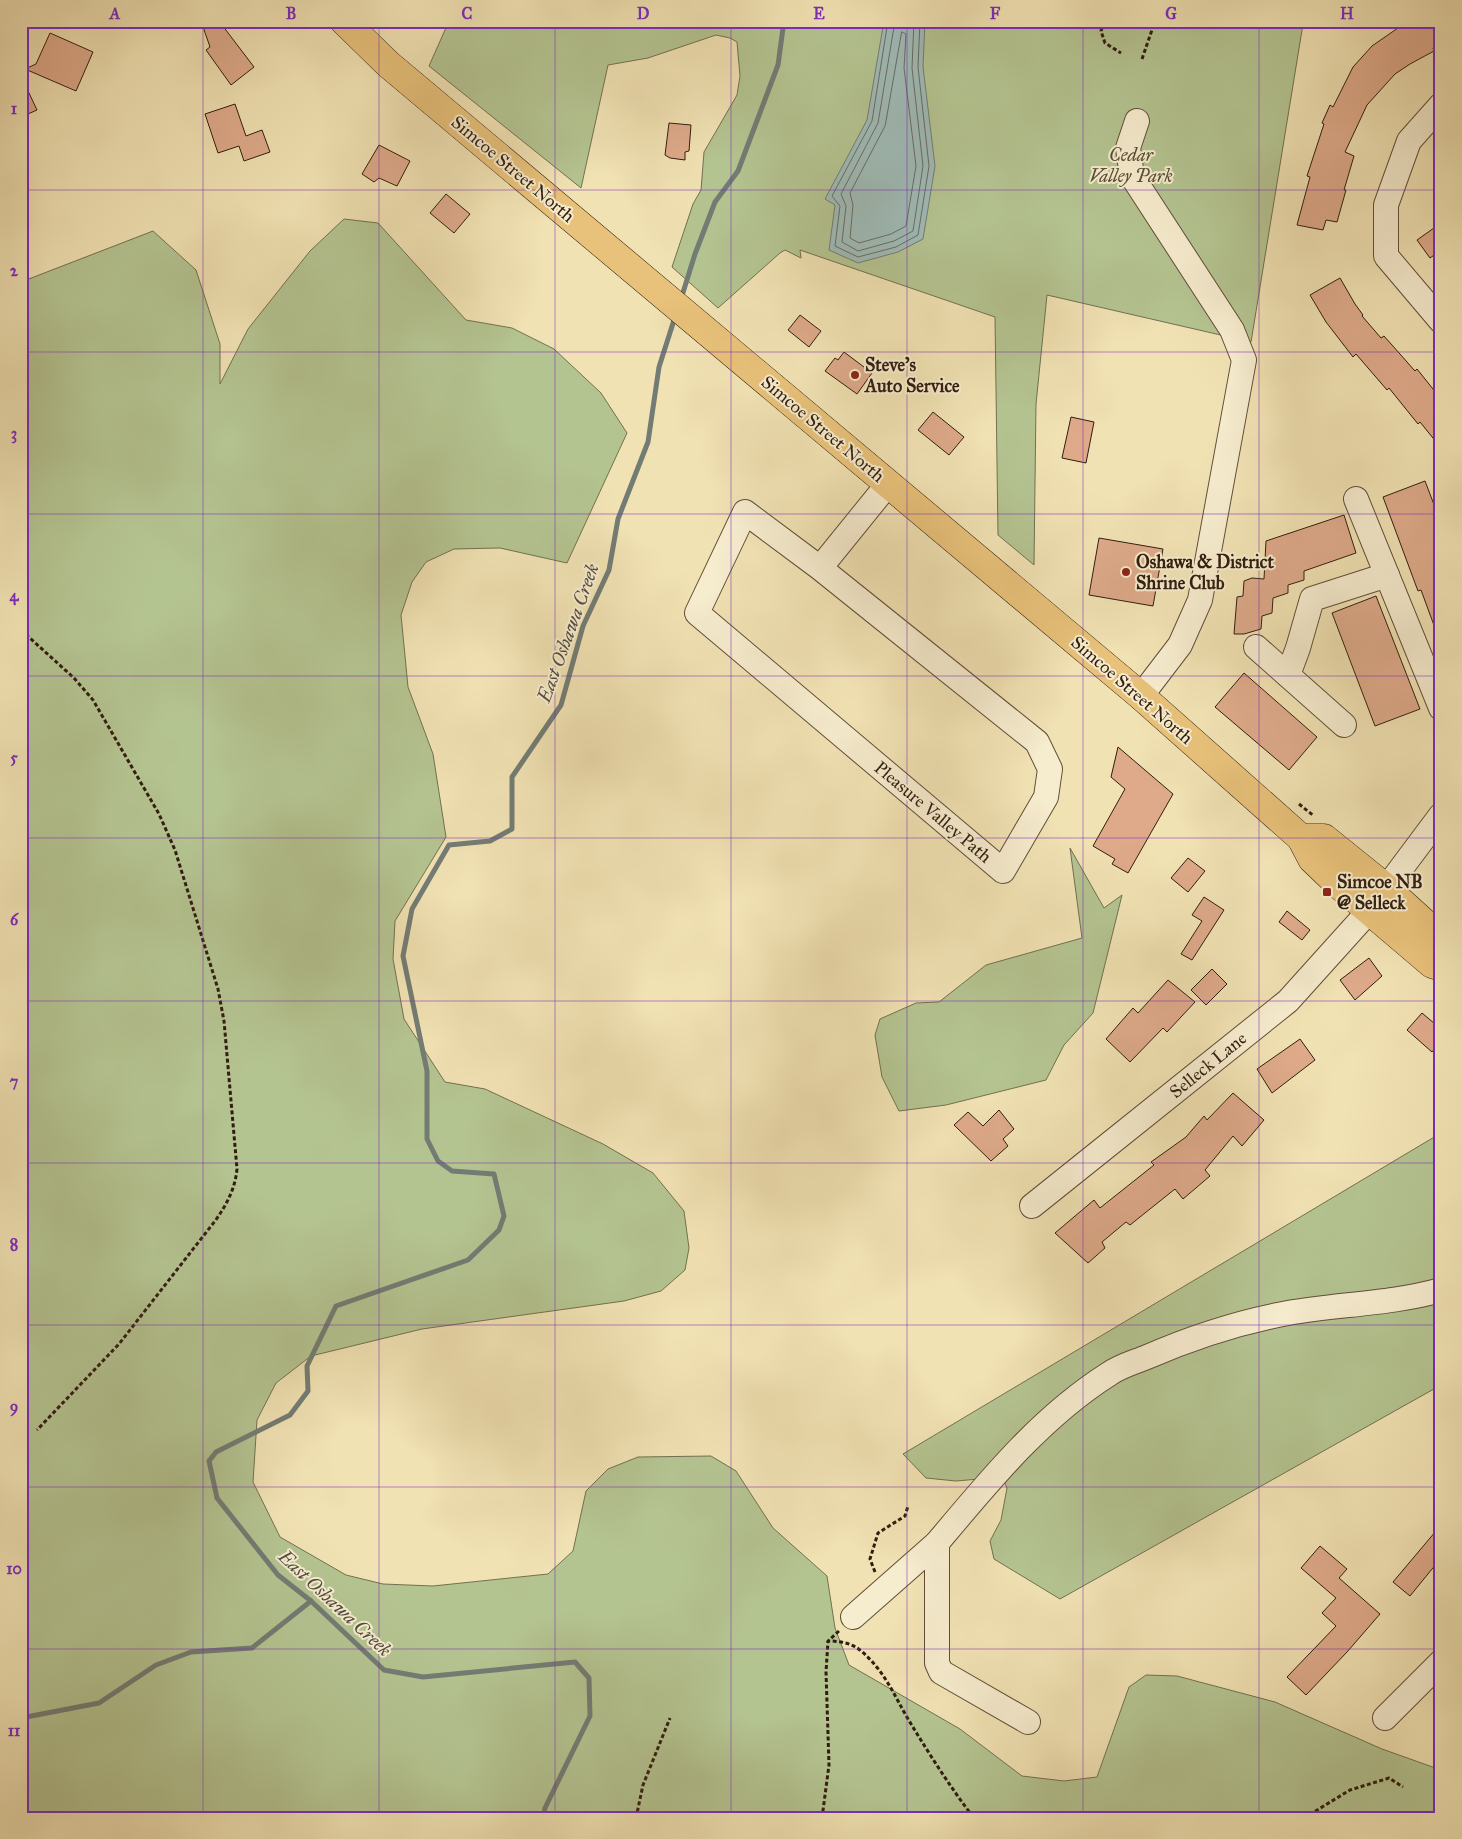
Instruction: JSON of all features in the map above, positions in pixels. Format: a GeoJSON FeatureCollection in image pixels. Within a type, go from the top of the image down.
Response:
{"type":"FeatureCollection","features":[{"type":"Feature","properties":{"kind":"main road","name":"Simcoe Street North"},"geometry":{"type":"LineString","coordinates":[[344,21],[388,64],[1140,696],[1301,838],[1312,859],[1339,885],[1432,964],[1441,967]]}},
{"type":"Feature","properties":{"kind":"main road"},"geometry":{"type":"LineString","coordinates":[[1301,838],[1324,838],[1386,888],[1441,938]]}},
{"type":"Feature","properties":{"kind":"street"},"geometry":{"type":"LineString","coordinates":[[1441,105],[1409,141],[1386,205],[1386,256],[1441,321]]}},
{"type":"Feature","properties":{"kind":"street"},"geometry":{"type":"LineString","coordinates":[[1137,121],[1128,148],[1132,176],[1232,330],[1244,360],[1200,600],[1180,645],[1140,696]]}},
{"type":"Feature","properties":{"kind":"street"},"geometry":{"type":"LineString","coordinates":[[820,568],[888,484]]}},
{"type":"Feature","properties":{"kind":"street"},"geometry":{"type":"LineString","coordinates":[[1356,499],[1441,708]]}},
{"type":"Feature","properties":{"kind":"street","name":"Pleasure Valley Path"},"geometry":{"type":"LineString","coordinates":[[745,512],[820,568],[1037,742],[1050,768],[1046,797],[1003,871],[697,613],[745,512]]}},
{"type":"Feature","properties":{"kind":"street"},"geometry":{"type":"LineString","coordinates":[[1288,675],[1312,599],[1386,574]]}},
{"type":"Feature","properties":{"kind":"street"},"geometry":{"type":"LineString","coordinates":[[1256,647],[1344,725]]}},
{"type":"Feature","properties":{"kind":"street","name":"Selleck Lane"},"geometry":{"type":"LineString","coordinates":[[1032,1206],[1288,1001],[1370,910],[1441,816]]}},
{"type":"Feature","properties":{"kind":"street"},"geometry":{"type":"LineString","coordinates":[[853,1617],[938,1543],[1000,1468],[1066,1405],[1110,1373],[1180,1343],[1239,1323],[1289,1313],[1412,1296],[1441,1290]]}},
{"type":"Feature","properties":{"kind":"street"},"geometry":{"type":"LineString","coordinates":[[938,1543],[938,1662],[941,1672],[1028,1722]]}},
{"type":"Feature","properties":{"kind":"street"},"geometry":{"type":"LineString","coordinates":[[1385,1718],[1441,1662]]}},
{"type":"Feature","properties":{"kind":"path"},"geometry":{"type":"LineString","coordinates":[[1104,21],[1101,31],[1105,43],[1121,54]]}},
{"type":"Feature","properties":{"kind":"path"},"geometry":{"type":"LineString","coordinates":[[1142,59],[1155,21]]}},
{"type":"Feature","properties":{"kind":"path"},"geometry":{"type":"LineString","coordinates":[[21,630],[74,678],[93,700],[159,814],[175,850],[218,989],[224,1021],[236,1169],[235,1183],[229,1201],[216,1221],[118,1344],[37,1430]]}},
{"type":"Feature","properties":{"kind":"path"},"geometry":{"type":"LineString","coordinates":[[881,1592],[870,1559],[875,1542],[878,1533],[905,1516],[908,1506]]}},
{"type":"Feature","properties":{"kind":"path"},"geometry":{"type":"LineString","coordinates":[[822,1818],[829,1765],[826,1672],[828,1640],[853,1617]]}},
{"type":"Feature","properties":{"kind":"path"},"geometry":{"type":"LineString","coordinates":[[828,1640],[842,1641],[859,1649],[887,1679],[909,1719],[974,1818]]}},
{"type":"Feature","properties":{"kind":"path"},"geometry":{"type":"LineString","coordinates":[[636,1818],[643,1785],[670,1718]]}},
{"type":"Feature","properties":{"kind":"path"},"geometry":{"type":"LineString","coordinates":[[1304,1818],[1350,1790],[1390,1778],[1403,1786]]}},
{"type":"Feature","properties":{"kind":"green space","name":"Cedar Valley Park"},"geometry":{"type":"Polygon","coordinates":[[[449,21],[1310,21],[1303,24],[1251,342],[1047,295],[1036,404],[1034,565],[998,535],[995,317],[800,250],[801,258],[785,250],[780,253],[718,308],[672,267],[693,204],[701,190],[704,152],[737,95],[740,76],[737,42],[730,38],[716,35],[648,58],[608,65],[581,188],[429,66],[449,21]]]}},
{"type":"Feature","properties":{"kind":"green space"},"geometry":{"type":"Polygon","coordinates":[[[344,219],[378,223],[466,320],[512,328],[554,349],[601,393],[627,433],[567,563],[500,548],[454,549],[426,562],[412,582],[401,615],[408,687],[433,754],[446,837],[395,921],[393,959],[404,1019],[445,1082],[485,1089],[603,1144],[653,1173],[684,1211],[689,1248],[685,1270],[661,1291],[624,1301],[422,1329],[311,1356],[276,1383],[257,1420],[253,1482],[280,1537],[346,1575],[383,1584],[433,1586],[548,1574],[573,1551],[586,1491],[608,1469],[638,1457],[711,1456],[736,1471],[773,1528],[827,1576],[835,1628],[849,1665],[960,1729],[1022,1776],[1064,1781],[1097,1777],[1129,1687],[1146,1675],[1177,1676],[1275,1702],[1382,1749],[1441,1770],[1441,1818],[21,1818],[21,282],[153,231],[196,270],[220,344],[220,384],[248,329],[310,251],[344,219]]]}},
{"type":"Feature","properties":{"kind":"green space"},"geometry":{"type":"Polygon","coordinates":[[[1070,848],[1104,908],[1122,895],[1093,1013],[1064,1045],[1046,1080],[946,1105],[899,1111],[882,1077],[875,1035],[880,1019],[916,1003],[939,1002],[986,965],[1082,938],[1070,848]]]}},
{"type":"Feature","properties":{"kind":"green space"},"geometry":{"type":"Polygon","coordinates":[[[1441,1133],[1441,1385],[1060,1599],[994,1559],[990,1541],[1001,1520],[1007,1488],[1002,1477],[956,1481],[926,1478],[903,1454],[1441,1133]]]}},
{"type":"Feature","properties":{"kind":"water"},"geometry":{"type":"Polygon","coordinates":[[[884,21],[925,21],[923,67],[935,166],[923,239],[898,252],[858,263],[829,250],[835,205],[825,199],[867,120],[884,21]]]}},
{"type":"Feature","properties":{"kind":"building"},"geometry":{"type":"Polygon","coordinates":[[[201,21],[219,21],[254,67],[231,85],[206,50],[210,47],[201,21]]]}},
{"type":"Feature","properties":{"kind":"building"},"geometry":{"type":"Polygon","coordinates":[[[1408,21],[1441,21],[1441,44],[1433,48],[1434,51],[1395,74],[1367,105],[1345,152],[1354,156],[1337,222],[1326,220],[1323,230],[1297,225],[1310,177],[1307,176],[1324,124],[1322,123],[1330,105],[1333,107],[1353,67],[1372,46],[1408,21]]]}},
{"type":"Feature","properties":{"kind":"building"},"geometry":{"type":"Polygon","coordinates":[[[50,33],[93,52],[76,91],[25,69],[36,64],[50,33]]]}},
{"type":"Feature","properties":{"kind":"building"},"geometry":{"type":"Polygon","coordinates":[[[21,76],[37,110],[21,117],[21,76]]]}},
{"type":"Feature","properties":{"kind":"building"},"geometry":{"type":"Polygon","coordinates":[[[235,104],[246,136],[262,130],[270,152],[244,161],[239,146],[218,153],[205,114],[235,104]]]}},
{"type":"Feature","properties":{"kind":"building"},"geometry":{"type":"Polygon","coordinates":[[[669,123],[691,125],[689,151],[685,152],[685,160],[670,158],[665,155],[669,123]]]}},
{"type":"Feature","properties":{"kind":"building"},"geometry":{"type":"Polygon","coordinates":[[[379,145],[410,161],[397,186],[379,178],[374,182],[362,174],[379,145]]]}},
{"type":"Feature","properties":{"kind":"building"},"geometry":{"type":"Polygon","coordinates":[[[446,194],[470,214],[454,233],[430,213],[446,194]]]}},
{"type":"Feature","properties":{"kind":"building"},"geometry":{"type":"Polygon","coordinates":[[[1441,223],[1441,250],[1430,258],[1417,240],[1441,223]]]}},
{"type":"Feature","properties":{"kind":"building"},"geometry":{"type":"Polygon","coordinates":[[[1340,278],[1362,316],[1381,338],[1384,336],[1415,371],[1417,369],[1441,399],[1441,448],[1420,422],[1418,424],[1389,388],[1387,390],[1356,354],[1353,357],[1326,322],[1310,295],[1340,278]]]}},
{"type":"Feature","properties":{"kind":"building"},"geometry":{"type":"Polygon","coordinates":[[[800,315],[821,331],[809,347],[788,330],[800,315]]]}},
{"type":"Feature","properties":{"kind":"building"},"geometry":{"type":"Polygon","coordinates":[[[844,352],[872,373],[857,394],[825,371],[835,358],[838,360],[844,352]]]}},
{"type":"Feature","properties":{"kind":"building"},"geometry":{"type":"Polygon","coordinates":[[[933,412],[964,437],[949,455],[918,430],[933,412]]]}},
{"type":"Feature","properties":{"kind":"building"},"geometry":{"type":"Polygon","coordinates":[[[1071,417],[1094,422],[1086,463],[1062,458],[1071,417]]]}},
{"type":"Feature","properties":{"kind":"building"},"geometry":{"type":"Polygon","coordinates":[[[1425,481],[1441,523],[1441,639],[1439,639],[1421,590],[1418,591],[1383,497],[1425,481]]]}},
{"type":"Feature","properties":{"kind":"building"},"geometry":{"type":"Polygon","coordinates":[[[1344,515],[1356,553],[1304,571],[1304,580],[1288,585],[1288,593],[1273,598],[1272,613],[1262,616],[1261,629],[1244,634],[1234,634],[1237,597],[1243,596],[1244,581],[1252,578],[1264,579],[1266,541],[1344,515]]]}},
{"type":"Feature","properties":{"kind":"building","name":"Oshawa & District Shrine Club"},"geometry":{"type":"Polygon","coordinates":[[[1099,538],[1163,549],[1153,606],[1089,595],[1099,538]]]}},
{"type":"Feature","properties":{"kind":"building"},"geometry":{"type":"Polygon","coordinates":[[[1376,596],[1420,709],[1375,726],[1332,613],[1376,596]]]}},
{"type":"Feature","properties":{"kind":"building"},"geometry":{"type":"Polygon","coordinates":[[[1244,673],[1317,737],[1289,770],[1215,707],[1244,673]]]}},
{"type":"Feature","properties":{"kind":"building"},"geometry":{"type":"Polygon","coordinates":[[[1118,747],[1173,794],[1128,873],[1112,864],[1115,859],[1093,846],[1125,789],[1111,777],[1118,747]]]}},
{"type":"Feature","properties":{"kind":"building"},"geometry":{"type":"Polygon","coordinates":[[[1188,858],[1205,871],[1188,892],[1171,878],[1188,858]]]}},
{"type":"Feature","properties":{"kind":"building"},"geometry":{"type":"Polygon","coordinates":[[[1204,897],[1224,910],[1192,960],[1181,954],[1202,921],[1192,915],[1204,897]]]}},
{"type":"Feature","properties":{"kind":"building"},"geometry":{"type":"Polygon","coordinates":[[[1287,911],[1310,930],[1302,940],[1279,922],[1287,911]]]}},
{"type":"Feature","properties":{"kind":"building"},"geometry":{"type":"Polygon","coordinates":[[[1369,958],[1382,976],[1355,1000],[1340,980],[1369,958]]]}},
{"type":"Feature","properties":{"kind":"building"},"geometry":{"type":"Polygon","coordinates":[[[1212,969],[1227,984],[1206,1005],[1191,990],[1212,969]]]}},
{"type":"Feature","properties":{"kind":"building"},"geometry":{"type":"Polygon","coordinates":[[[1168,980],[1195,1002],[1167,1032],[1163,1028],[1130,1062],[1106,1039],[1133,1008],[1138,1013],[1168,980]]]}},
{"type":"Feature","properties":{"kind":"building"},"geometry":{"type":"Polygon","coordinates":[[[1422,1013],[1441,1029],[1441,1041],[1432,1052],[1407,1030],[1422,1013]]]}},
{"type":"Feature","properties":{"kind":"building"},"geometry":{"type":"Polygon","coordinates":[[[1300,1039],[1315,1060],[1272,1093],[1257,1069],[1300,1039]]]}},
{"type":"Feature","properties":{"kind":"building"},"geometry":{"type":"Polygon","coordinates":[[[1233,1093],[1264,1120],[1242,1146],[1233,1136],[1205,1170],[1210,1176],[1183,1199],[1175,1189],[1130,1225],[1126,1222],[1102,1242],[1105,1248],[1088,1263],[1055,1233],[1094,1200],[1100,1208],[1154,1165],[1151,1162],[1186,1137],[1204,1116],[1207,1120],[1233,1093]]]}},
{"type":"Feature","properties":{"kind":"building"},"geometry":{"type":"Polygon","coordinates":[[[999,1110],[1014,1129],[1003,1139],[1008,1146],[991,1161],[954,1125],[968,1112],[983,1126],[999,1110]]]}},
{"type":"Feature","properties":{"kind":"building"},"geometry":{"type":"Polygon","coordinates":[[[1441,1525],[1441,1558],[1410,1596],[1393,1582],[1441,1525]]]}},
{"type":"Feature","properties":{"kind":"building"},"geometry":{"type":"Polygon","coordinates":[[[1320,1546],[1347,1569],[1339,1578],[1380,1614],[1306,1695],[1287,1677],[1336,1626],[1322,1613],[1336,1598],[1301,1568],[1320,1546]]]}},
{"type":"Feature","properties":{"kind":"waterway","name":"East Oshawa Creek"},"geometry":{"type":"LineString","coordinates":[[681,299],[695,254],[715,202],[738,171],[778,65],[784,21]]}},
{"type":"Feature","properties":{"kind":"waterway","name":"East Oshawa Creek"},"geometry":{"type":"LineString","coordinates":[[543,1818],[545,1808],[590,1716],[589,1678],[575,1662],[423,1677],[384,1670],[311,1601],[278,1575],[217,1498],[209,1461],[216,1452],[290,1415],[308,1391],[307,1366],[336,1306],[468,1260],[499,1230],[504,1216],[494,1174],[452,1171],[438,1161],[427,1139],[427,1071],[403,956],[412,909],[449,845],[490,841],[512,829],[512,777],[561,705],[583,626],[609,570],[618,519],[648,442],[659,367],[675,317]]}},
{"type":"Feature","properties":{"kind":"waterway"},"geometry":{"type":"LineString","coordinates":[[21,1718],[99,1703],[156,1665],[191,1652],[252,1648],[311,1601]]}},
{"type":"Feature","properties":{"kind":"place","name":"Steve's Auto Service"},"geometry":{"type":"Point","coordinates":[855,375]}},
{"type":"Feature","properties":{"kind":"place","name":"Oshawa & District Shrine Club"},"geometry":{"type":"Point","coordinates":[1126,572]}},
{"type":"Feature","properties":{"kind":"place","name":"Simcoe NB @ Selleck"},"geometry":{"type":"Point","coordinates":[1327,892]}}]}
